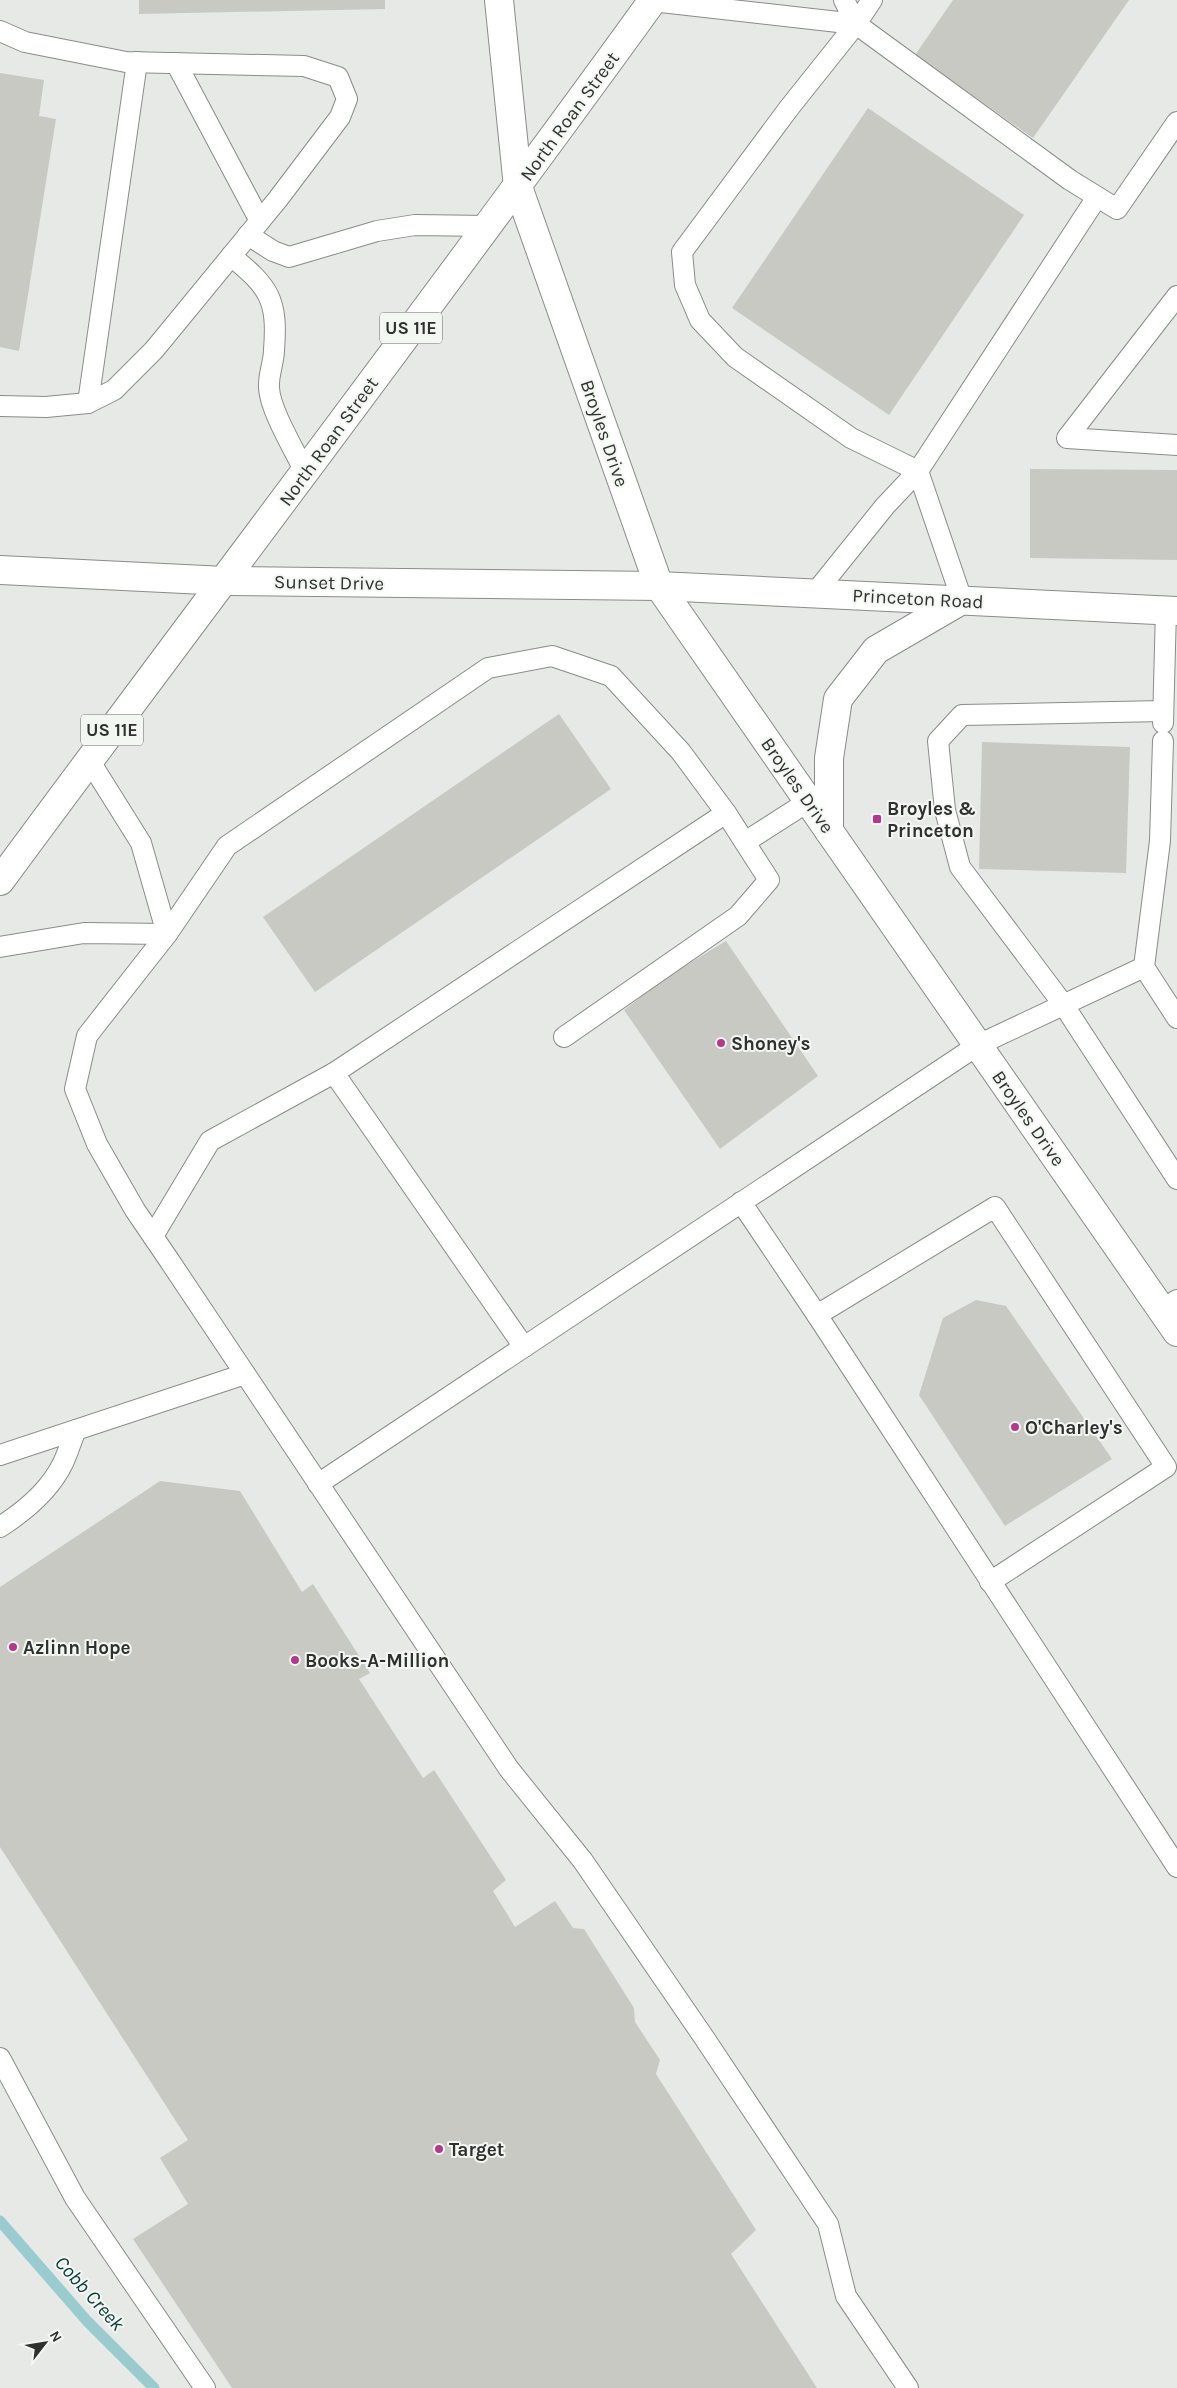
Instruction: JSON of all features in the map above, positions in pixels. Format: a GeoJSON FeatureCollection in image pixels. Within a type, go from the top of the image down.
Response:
{"type":"FeatureCollection","features":[{"type":"Feature","properties":{"kind":"street","name":"Broyles Drive"},"geometry":{"type":"LineString","coordinates":[[499,0],[518,187],[659,586],[978,1045],[1169,1305],[1177,1332]]}},
{"type":"Feature","properties":{"kind":"street","name":"North Roan Street"},"geometry":{"type":"LineString","coordinates":[[0,881],[518,187],[653,1]]}},
{"type":"Feature","properties":{"kind":"street","name":"Sunset Drive"},"geometry":{"type":"LineString","coordinates":[[0,570],[224,581],[659,586]]}},
{"type":"Feature","properties":{"kind":"street","name":"Princeton Road"},"geometry":{"type":"LineString","coordinates":[[659,586],[1171,610]]}},
{"type":"Feature","properties":{"kind":"street"},"geometry":{"type":"LineString","coordinates":[[829,831],[829,758],[838,699],[876,650],[962,600]]}},
{"type":"Feature","properties":{"kind":"lane"},"geometry":{"type":"LineString","coordinates":[[844,0],[856,24],[1070,180],[1117,209],[1177,122]]}},
{"type":"Feature","properties":{"kind":"lane"},"geometry":{"type":"LineString","coordinates":[[872,0],[856,24],[795,101],[682,252],[685,285],[700,320],[735,357],[851,438],[918,471],[962,600]]}},
{"type":"Feature","properties":{"kind":"lane"},"geometry":{"type":"LineString","coordinates":[[653,1],[856,24]]}},
{"type":"Feature","properties":{"kind":"lane"},"geometry":{"type":"LineString","coordinates":[[0,31],[25,42],[126,62],[304,66],[338,77],[347,99],[340,117],[254,228],[154,350],[114,390],[88,403],[46,407],[0,406]]}},
{"type":"Feature","properties":{"kind":"lane"},"geometry":{"type":"LineString","coordinates":[[88,403],[137,62]]}},
{"type":"Feature","properties":{"kind":"lane"},"geometry":{"type":"LineString","coordinates":[[176,63],[254,228],[274,251],[289,257],[377,231],[416,225],[488,226]]}},
{"type":"Feature","properties":{"kind":"lane"},"geometry":{"type":"LineString","coordinates":[[815,593],[885,506],[918,471],[1097,197]]}},
{"type":"Feature","properties":{"kind":"lane"},"geometry":{"type":"LineString","coordinates":[[231,256],[257,277],[268,291],[275,311],[274,350],[269,388],[276,411],[306,472]]}},
{"type":"Feature","properties":{"kind":"lane"},"geometry":{"type":"LineString","coordinates":[[1177,296],[1067,438],[1177,444]]}},
{"type":"Feature","properties":{"kind":"lane"},"geometry":{"type":"LineString","coordinates":[[1171,610],[1164,711],[1170,741],[1169,841],[1144,967],[1177,1018]]}},
{"type":"Feature","properties":{"kind":"lane"},"geometry":{"type":"LineString","coordinates":[[564,1037],[738,916],[769,880],[746,842],[681,752],[611,676],[552,656],[488,668],[227,846],[167,934],[87,1036],[74,1090],[97,1144],[152,1236],[509,1770],[583,1861],[705,2039],[828,2224],[846,2296],[908,2388]]}},
{"type":"Feature","properties":{"kind":"lane"},"geometry":{"type":"LineString","coordinates":[[1164,711],[962,715],[938,741],[945,810],[960,867],[1063,1004],[1177,1179]]}},
{"type":"Feature","properties":{"kind":"lane"},"geometry":{"type":"LineString","coordinates":[[89,760],[141,842],[167,934]]}},
{"type":"Feature","properties":{"kind":"lane"},"geometry":{"type":"LineString","coordinates":[[746,842],[809,801]]}},
{"type":"Feature","properties":{"kind":"lane"},"geometry":{"type":"LineString","coordinates":[[152,1236],[210,1142],[334,1073],[726,813]]}},
{"type":"Feature","properties":{"kind":"lane"},"geometry":{"type":"LineString","coordinates":[[0,947],[84,933],[167,934]]}},
{"type":"Feature","properties":{"kind":"lane"},"geometry":{"type":"LineString","coordinates":[[318,1484],[978,1045],[1144,967]]}},
{"type":"Feature","properties":{"kind":"lane"},"geometry":{"type":"LineString","coordinates":[[334,1073],[524,1347]]}},
{"type":"Feature","properties":{"kind":"lane"},"geometry":{"type":"LineString","coordinates":[[741,1202],[1177,1866]]}},
{"type":"Feature","properties":{"kind":"lane"},"geometry":{"type":"LineString","coordinates":[[816,1315],[995,1207],[1166,1467],[990,1582]]}},
{"type":"Feature","properties":{"kind":"lane"},"geometry":{"type":"LineString","coordinates":[[0,1455],[245,1374]]}},
{"type":"Feature","properties":{"kind":"lane"},"geometry":{"type":"LineString","coordinates":[[0,1527],[17,1516],[45,1490],[63,1464],[76,1430]]}},
{"type":"Feature","properties":{"kind":"lane"},"geometry":{"type":"LineString","coordinates":[[0,2058],[75,2198],[205,2388]]}},
{"type":"Feature","properties":{"kind":"building"},"geometry":{"type":"Polygon","coordinates":[[[139,0],[385,0],[385,9],[139,14],[139,0]]]}},
{"type":"Feature","properties":{"kind":"building"},"geometry":{"type":"Polygon","coordinates":[[[953,0],[1129,0],[1033,138],[915,55],[953,0]]]}},
{"type":"Feature","properties":{"kind":"building"},"geometry":{"type":"Polygon","coordinates":[[[0,73],[44,80],[39,116],[56,119],[19,351],[0,347],[0,73]]]}},
{"type":"Feature","properties":{"kind":"building"},"geometry":{"type":"Polygon","coordinates":[[[868,108],[1024,215],[889,415],[732,308],[868,108]]]}},
{"type":"Feature","properties":{"kind":"building"},"geometry":{"type":"Polygon","coordinates":[[[1030,469],[1177,470],[1177,560],[1030,558],[1030,469]]]}},
{"type":"Feature","properties":{"kind":"building"},"geometry":{"type":"Polygon","coordinates":[[[559,714],[611,789],[315,992],[263,917],[559,714]]]}},
{"type":"Feature","properties":{"kind":"building"},"geometry":{"type":"Polygon","coordinates":[[[982,742],[1130,747],[1126,873],[979,869],[982,742]]]}},
{"type":"Feature","properties":{"kind":"building","name":"Shoney's"},"geometry":{"type":"Polygon","coordinates":[[[726,941],[818,1076],[720,1149],[624,1010],[668,976],[726,941]]]}},
{"type":"Feature","properties":{"kind":"building","name":"O'Charley's"},"geometry":{"type":"Polygon","coordinates":[[[976,1300],[1006,1306],[1112,1459],[1005,1526],[919,1395],[943,1318],[976,1300]]]}},
{"type":"Feature","properties":{"kind":"building"},"geometry":{"type":"Polygon","coordinates":[[[160,1481],[240,1491],[302,1592],[313,1584],[370,1673],[359,1679],[423,1778],[434,1770],[506,1880],[493,1891],[515,1927],[555,1901],[573,1928],[584,1929],[634,2008],[635,2022],[660,2060],[656,2074],[756,2230],[731,2254],[817,2388],[232,2388],[133,2239],[188,2204],[160,2158],[188,2140],[0,1847],[0,1587],[160,1481]]]}},
{"type":"Feature","properties":{"kind":"waterway","name":"Cobb Creek"},"geometry":{"type":"LineString","coordinates":[[0,2221],[87,2321],[154,2388]]}},
{"type":"Feature","properties":{"kind":"place","name":"Broyles & Princeton"},"geometry":{"type":"Point","coordinates":[877,819]}},
{"type":"Feature","properties":{"kind":"place","name":"Shoney's"},"geometry":{"type":"Point","coordinates":[721,1043]}},
{"type":"Feature","properties":{"kind":"place","name":"O'Charley's"},"geometry":{"type":"Point","coordinates":[1015,1427]}},
{"type":"Feature","properties":{"kind":"place","name":"Azlinn Hope"},"geometry":{"type":"Point","coordinates":[13,1647]}},
{"type":"Feature","properties":{"kind":"place","name":"Books-A-Million"},"geometry":{"type":"Point","coordinates":[295,1660]}},
{"type":"Feature","properties":{"kind":"place","name":"Target"},"geometry":{"type":"Point","coordinates":[439,2149]}}]}
